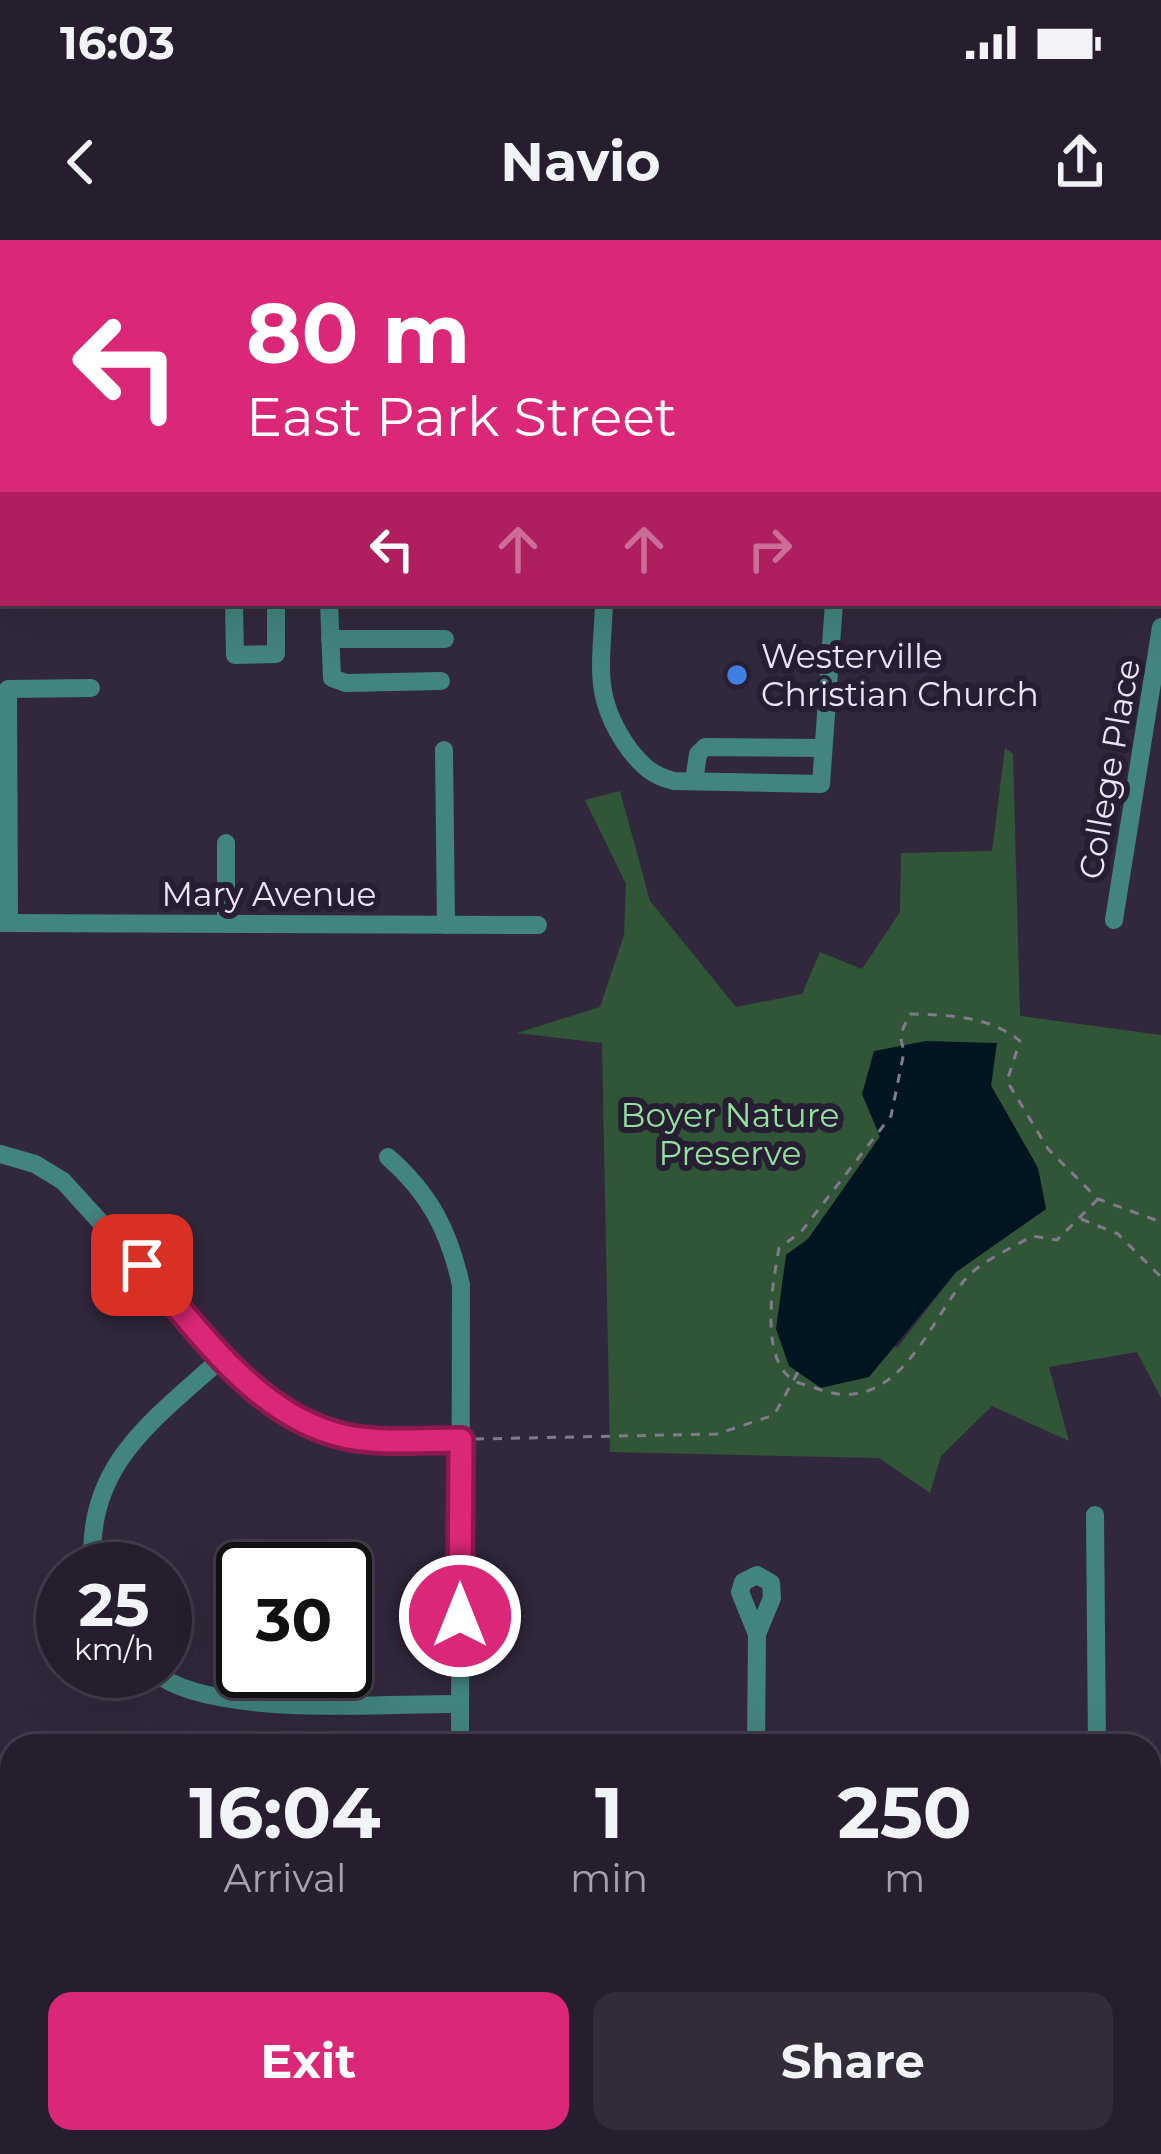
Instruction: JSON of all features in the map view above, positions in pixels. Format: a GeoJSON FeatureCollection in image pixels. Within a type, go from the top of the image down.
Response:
{"type":"FeatureCollection","features":[{"type":"Feature","properties":{"kind":"street"},"geometry":{"type":"LineString","coordinates":[[235,606],[235,656],[276,654],[276,606]]}},
{"type":"Feature","properties":{"kind":"street"},"geometry":{"type":"LineString","coordinates":[[329,606],[332,678],[346,683],[442,681]]}},
{"type":"Feature","properties":{"kind":"street"},"geometry":{"type":"LineString","coordinates":[[604,606],[603,706],[633,754],[655,776],[821,784],[834,606]]}},
{"type":"Feature","properties":{"kind":"street","name":"College Place"},"geometry":{"type":"LineString","coordinates":[[1114,920],[1161,627]]}},
{"type":"Feature","properties":{"kind":"street"},"geometry":{"type":"LineString","coordinates":[[330,639],[445,639]]}},
{"type":"Feature","properties":{"kind":"street"},"geometry":{"type":"LineString","coordinates":[[4,923],[8,689],[91,688]]}},
{"type":"Feature","properties":{"kind":"street"},"geometry":{"type":"LineString","coordinates":[[694,781],[698,754],[706,747],[824,748]]}},
{"type":"Feature","properties":{"kind":"street"},"geometry":{"type":"LineString","coordinates":[[444,750],[446,925]]}},
{"type":"Feature","properties":{"kind":"street"},"geometry":{"type":"LineString","coordinates":[[226,843],[226,924]]}},
{"type":"Feature","properties":{"kind":"street","name":"Mary Avenue"},"geometry":{"type":"LineString","coordinates":[[4,923],[538,926]]}},
{"type":"Feature","properties":{"kind":"street"},"geometry":{"type":"LineString","coordinates":[[0,1154],[35,1163],[63,1180],[224,1357],[280,1409],[321,1428],[367,1439],[461,1440]]}},
{"type":"Feature","properties":{"kind":"street"},"geometry":{"type":"LineString","coordinates":[[388,1157],[435,1206],[452,1244],[461,1285],[460,1734]]}},
{"type":"Feature","properties":{"kind":"street"},"geometry":{"type":"LineString","coordinates":[[91,1542],[101,1488],[152,1423],[224,1357]]}},
{"type":"Feature","properties":{"kind":"street"},"geometry":{"type":"LineString","coordinates":[[1095,1515],[1097,1734]]}},
{"type":"Feature","properties":{"kind":"street"},"geometry":{"type":"LineString","coordinates":[[756,1734],[757,1634]]}},
{"type":"Feature","properties":{"kind":"street"},"geometry":{"type":"LineString","coordinates":[[192,1692],[238,1703],[460,1704]]}},
{"type":"Feature","properties":{"kind":"path"},"geometry":{"type":"LineString","coordinates":[[1098,1199],[1057,1240],[1032,1236],[966,1277],[906,1366],[875,1387],[840,1395],[793,1381],[779,1362],[768,1309],[779,1248],[801,1232],[891,1116],[904,1052],[900,1035],[910,1014],[958,1016],[1006,1029],[1020,1041],[1007,1082],[1048,1148],[1098,1199],[1161,1222]]}},
{"type":"Feature","properties":{"kind":"path"},"geometry":{"type":"LineString","coordinates":[[1081,1220],[1118,1234],[1161,1277]]}},
{"type":"Feature","properties":{"kind":"path"},"geometry":{"type":"LineString","coordinates":[[461,1440],[717,1434],[774,1415],[798,1372]]}},
{"type":"Feature","properties":{"kind":"green space","name":"Boyer Nature Preserve"},"geometry":{"type":"Polygon","coordinates":[[[1005,748],[1013,754],[1020,1016],[1161,1035],[1161,1398],[1137,1352],[1049,1367],[1069,1441],[992,1406],[941,1456],[930,1493],[879,1458],[610,1452],[602,1043],[517,1033],[600,1007],[624,935],[626,884],[585,800],[620,791],[650,901],[736,1007],[802,994],[820,952],[862,969],[900,912],[901,853],[992,851],[1005,748]],[[991,1085],[863,1094],[880,1136],[808,1239],[786,1255],[897,1348],[956,1272],[1046,1209],[1038,1168],[991,1085]]]}},
{"type":"Feature","properties":{"kind":"water"},"geometry":{"type":"Polygon","coordinates":[[[926,1041],[997,1043],[991,1086],[1038,1168],[1046,1209],[956,1272],[869,1377],[821,1388],[789,1366],[776,1329],[786,1255],[808,1239],[880,1137],[862,1094],[874,1051],[926,1041]]]}},
{"type":"Feature","properties":{"kind":"place","name":"Westerville Christian Church"},"geometry":{"type":"Point","coordinates":[737,675]}},
{"type":"Feature","properties":{"kind":"route"},"geometry":{"type":"LineString","coordinates":[[142,1265],[224,1357],[280,1409],[346,1436],[461,1440],[460,1616]]}}]}
